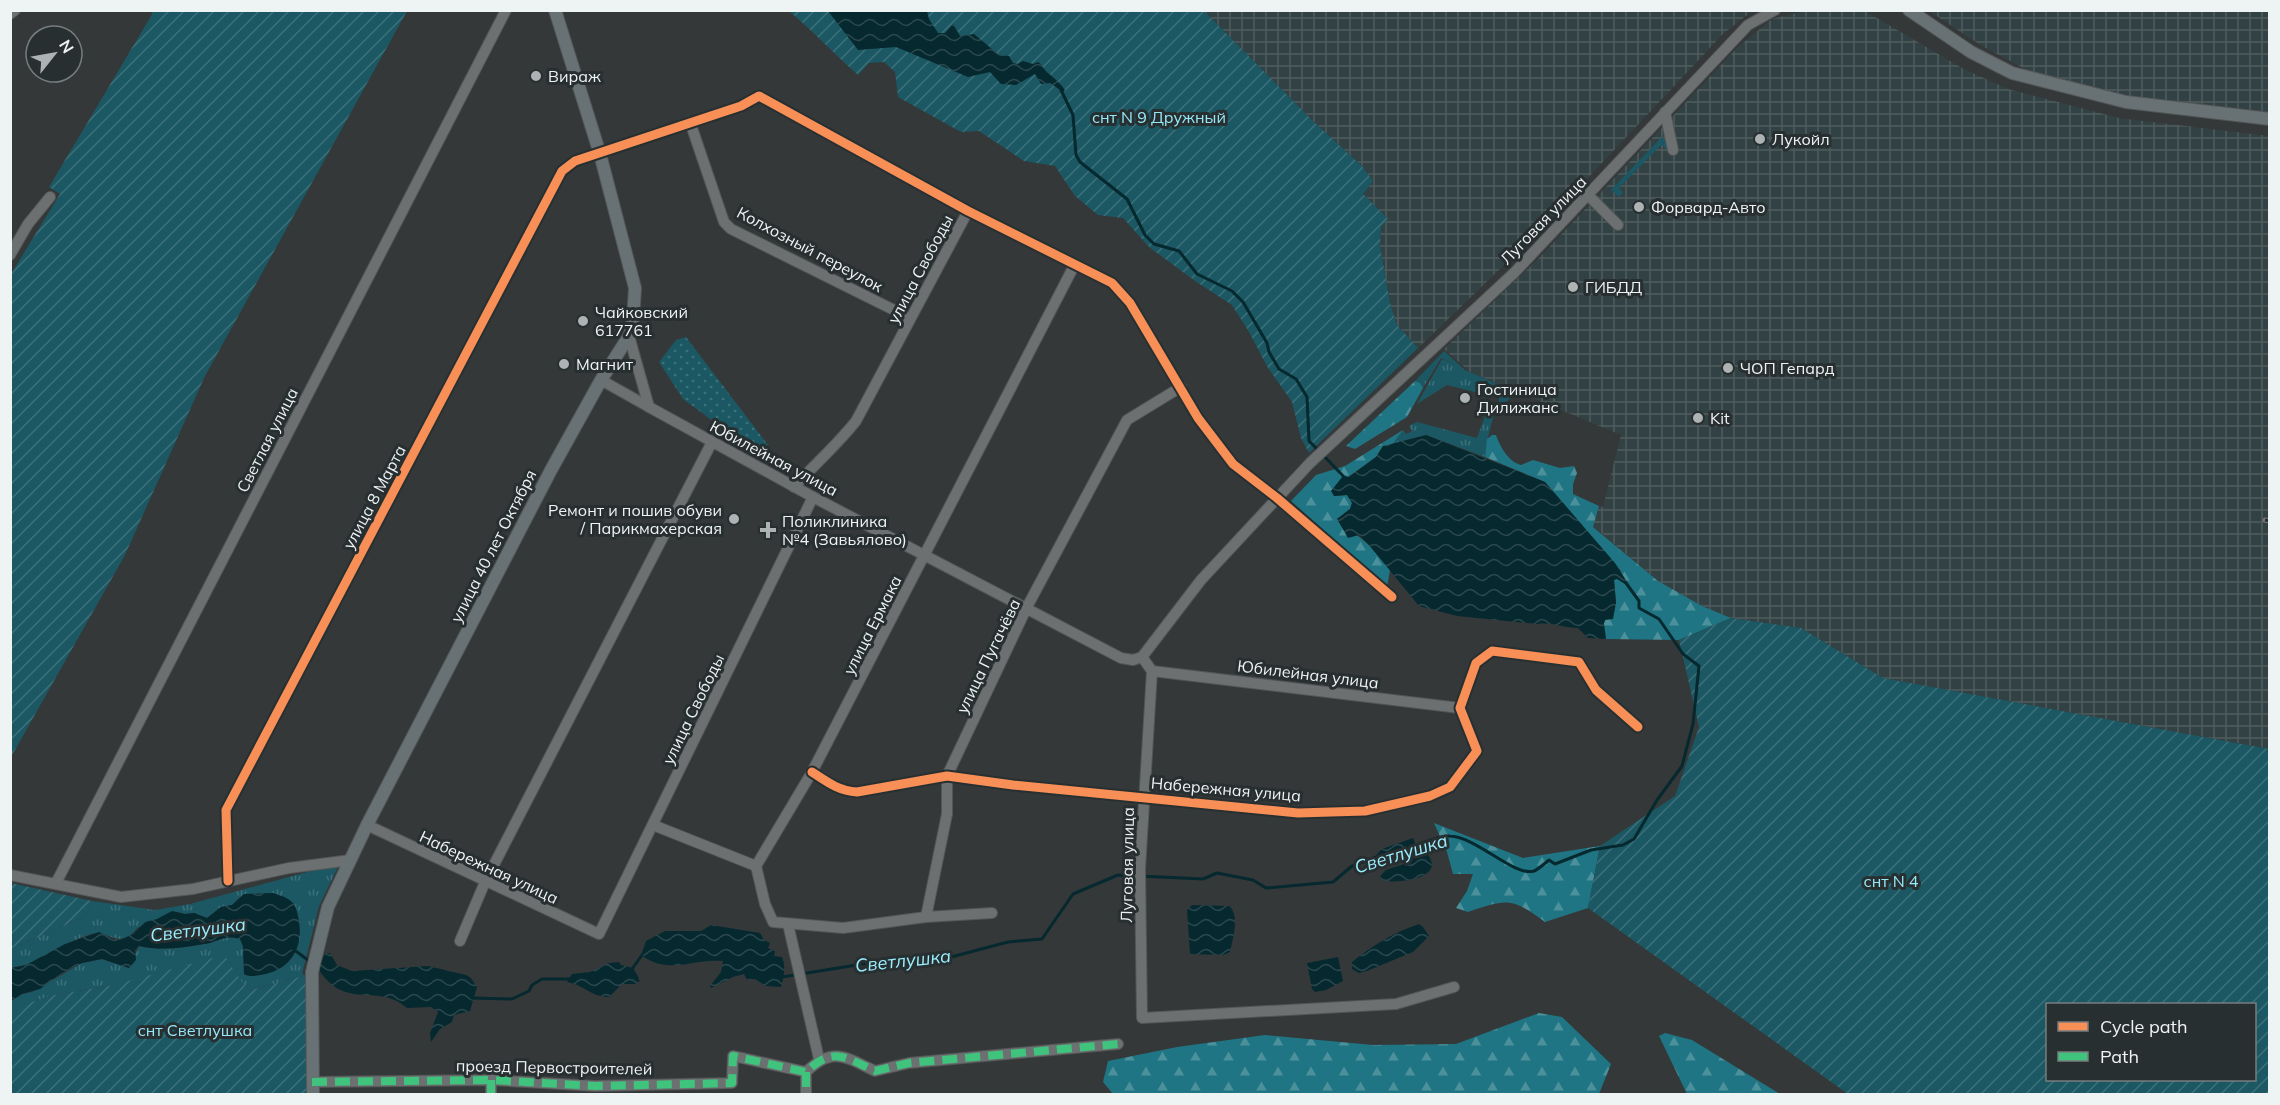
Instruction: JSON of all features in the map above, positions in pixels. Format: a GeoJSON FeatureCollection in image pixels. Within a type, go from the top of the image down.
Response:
{"type":"FeatureCollection","features":[{"type":"Feature","properties":{"kind":"main road","name":"улица 40 лет Октября"},"geometry":{"type":"LineString","coordinates":[[313,1088],[313,966],[328,907],[367,825],[551,470],[601,380],[629,336],[633,320],[635,288],[600,154],[555,10]]}},
{"type":"Feature","properties":{"kind":"main road"},"geometry":{"type":"LineString","coordinates":[[1909,10],[1971,52],[2012,73],[2126,102],[2270,119]]}},
{"type":"Feature","properties":{"kind":"street"},"geometry":{"type":"LineString","coordinates":[[10,14],[15,10]]}},
{"type":"Feature","properties":{"kind":"street","name":"Светлая улица"},"geometry":{"type":"LineString","coordinates":[[56,883],[506,10]]}},
{"type":"Feature","properties":{"kind":"street","name":"Луговая улица"},"geometry":{"type":"LineString","coordinates":[[1277,498],[1310,463],[1514,273],[1749,25],[1775,10]]}},
{"type":"Feature","properties":{"kind":"street","name":"улица 8 Марта"},"geometry":{"type":"LineString","coordinates":[[228,881],[226,810],[562,171],[575,161],[741,106],[759,96],[968,211],[1112,283],[1130,303],[1198,418],[1233,464],[1277,498],[1392,597]]}},
{"type":"Feature","properties":{"kind":"street"},"geometry":{"type":"LineString","coordinates":[[1665,112],[1673,150]]}},
{"type":"Feature","properties":{"kind":"street","name":"Колхозный переулок"},"geometry":{"type":"LineString","coordinates":[[690,122],[724,222],[731,229],[910,318]]}},
{"type":"Feature","properties":{"kind":"street"},"geometry":{"type":"LineString","coordinates":[[1588,195],[1618,225]]}},
{"type":"Feature","properties":{"kind":"street"},"geometry":{"type":"LineString","coordinates":[[10,255],[28,224],[50,197]]}},
{"type":"Feature","properties":{"kind":"street","name":"улица Свободы"},"geometry":{"type":"LineString","coordinates":[[795,487],[840,441],[856,421],[968,211]]}},
{"type":"Feature","properties":{"kind":"street","name":"улица Ермака"},"geometry":{"type":"LineString","coordinates":[[756,866],[812,772],[1075,264]]}},
{"type":"Feature","properties":{"kind":"street"},"geometry":{"type":"LineString","coordinates":[[629,336],[649,407]]}},
{"type":"Feature","properties":{"kind":"street","name":"Юбилейная улица"},"geometry":{"type":"LineString","coordinates":[[601,380],[813,497],[926,554],[1121,658],[1132,660],[1142,657]]}},
{"type":"Feature","properties":{"kind":"street","name":"улица Пугачёва"},"geometry":{"type":"LineString","coordinates":[[926,917],[948,814],[947,776],[1027,607],[1127,420],[1181,387]]}},
{"type":"Feature","properties":{"kind":"street"},"geometry":{"type":"LineString","coordinates":[[460,941],[485,882],[712,442]]}},
{"type":"Feature","properties":{"kind":"street","name":"улица Свободы"},"geometry":{"type":"LineString","coordinates":[[599,934],[813,497]]}},
{"type":"Feature","properties":{"kind":"street"},"geometry":{"type":"LineString","coordinates":[[1152,671],[1142,657],[1201,580],[1277,498]]}},
{"type":"Feature","properties":{"kind":"street"},"geometry":{"type":"LineString","coordinates":[[1460,708],[1476,663],[1492,651],[1579,662],[1596,690],[1638,727]]}},
{"type":"Feature","properties":{"kind":"street","name":"Луговая улица"},"geometry":{"type":"LineString","coordinates":[[1152,671],[1140,869],[1142,1018],[1395,1004],[1454,987]]}},
{"type":"Feature","properties":{"kind":"street","name":"Юбилейная улица"},"geometry":{"type":"LineString","coordinates":[[1152,671],[1460,708]]}},
{"type":"Feature","properties":{"kind":"street","name":"Набережная улица"},"geometry":{"type":"LineString","coordinates":[[812,772],[830,784],[847,791],[857,792],[947,776],[1013,785],[1298,813],[1365,811],[1430,796],[1450,787],[1477,751],[1460,708]]}},
{"type":"Feature","properties":{"kind":"street","name":"Набережная улица"},"geometry":{"type":"LineString","coordinates":[[367,825],[599,934]]}},
{"type":"Feature","properties":{"kind":"street"},"geometry":{"type":"LineString","coordinates":[[653,825],[756,866],[765,904],[773,922],[843,928],[926,917],[992,913]]}},
{"type":"Feature","properties":{"kind":"street"},"geometry":{"type":"LineString","coordinates":[[10,875],[121,897],[193,889],[290,868],[351,860]]}},
{"type":"Feature","properties":{"kind":"street"},"geometry":{"type":"LineString","coordinates":[[788,924],[819,1059]]}},
{"type":"Feature","properties":{"kind":"street"},"geometry":{"type":"LineString","coordinates":[[806,1095],[806,1072],[819,1059],[843,1055],[875,1071],[909,1063],[1118,1044]]}},
{"type":"Feature","properties":{"kind":"street","name":"проезд Первостроителей"},"geometry":{"type":"LineString","coordinates":[[313,1088],[491,1080],[595,1090],[732,1083],[733,1056],[806,1072]]}},
{"type":"Feature","properties":{"kind":"street"},"geometry":{"type":"LineString","coordinates":[[491,1080],[491,1095]]}},
{"type":"Feature","properties":{"kind":"street"},"geometry":{"type":"LineString","coordinates":[[703,1083],[703,1095]]}},
{"type":"Feature","properties":{"kind":"shaded area"},"geometry":{"type":"Polygon","coordinates":[[[1204,11],[1752,11],[1723,34],[1525,245],[1418,348],[1397,325],[1390,303],[1380,246],[1381,227],[1363,194],[1373,181],[1362,166],[1314,122],[1204,11]]]}},
{"type":"Feature","properties":{"kind":"shaded area"},"geometry":{"type":"Polygon","coordinates":[[[1804,11],[1865,11],[1962,68],[2008,89],[2119,118],[2269,136],[2269,749],[1883,678],[1801,628],[1731,618],[1702,606],[1658,581],[1593,526],[1599,506],[1603,507],[1621,435],[1470,372],[1444,349],[1538,259],[1737,48],[1772,19],[1804,11]]]}},
{"type":"Feature","properties":{"kind":"shaded area"},"geometry":{"type":"Polygon","coordinates":[[[1929,11],[2269,11],[2269,115],[2127,98],[2027,70],[1982,46],[1929,11]]]}},
{"type":"Feature","properties":{"kind":"green space"},"geometry":{"type":"Polygon","coordinates":[[[154,11],[407,11],[205,376],[125,555],[11,757],[11,274],[60,194],[49,187],[154,11]]]}},
{"type":"Feature","properties":{"kind":"green space","name":"снт N 9 Дружный"},"geometry":{"type":"Polygon","coordinates":[[[789,11],[1204,11],[1314,122],[1362,166],[1373,181],[1363,194],[1388,219],[1381,227],[1380,246],[1390,303],[1397,325],[1418,348],[1309,453],[1301,438],[1292,402],[1268,368],[1232,305],[1149,247],[1123,218],[1098,215],[1075,196],[1055,166],[1024,161],[979,131],[961,132],[898,97],[895,72],[884,62],[869,63],[858,75],[789,11]]]}},
{"type":"Feature","properties":{"kind":"green space"},"geometry":{"type":"Polygon","coordinates":[[[1662,137],[1670,145],[1666,149],[1661,145],[1619,188],[1623,193],[1619,197],[1611,190],[1662,137]]]}},
{"type":"Feature","properties":{"kind":"green space"},"geometry":{"type":"Polygon","coordinates":[[[686,337],[771,449],[767,456],[724,429],[683,399],[659,362],[676,340],[686,337]]]}},
{"type":"Feature","properties":{"kind":"green space"},"geometry":{"type":"Polygon","coordinates":[[[1444,351],[1465,370],[1516,392],[1494,414],[1485,457],[1426,435],[1392,445],[1403,430],[1406,434],[1412,431],[1409,426],[1417,422],[1477,438],[1490,402],[1499,404],[1499,398],[1447,385],[1417,404],[1442,359],[1457,365],[1441,358],[1423,388],[1415,381],[1444,351]]]}},
{"type":"Feature","properties":{"kind":"green space"},"geometry":{"type":"Polygon","coordinates":[[[1415,381],[1423,388],[1407,417],[1355,449],[1346,446],[1415,381]]]}},
{"type":"Feature","properties":{"kind":"green space"},"geometry":{"type":"Polygon","coordinates":[[[1403,430],[1392,445],[1383,446],[1376,457],[1348,477],[1343,477],[1334,496],[1347,495],[1352,503],[1350,509],[1337,519],[1369,545],[1390,570],[1387,587],[1291,501],[1316,475],[1345,466],[1403,430]]]}},
{"type":"Feature","properties":{"kind":"green space"},"geometry":{"type":"Polygon","coordinates":[[[1496,435],[1509,457],[1521,465],[1533,460],[1560,468],[1574,466],[1577,473],[1573,484],[1573,494],[1599,506],[1593,527],[1658,581],[1702,606],[1731,618],[1679,640],[1606,639],[1603,623],[1616,603],[1614,580],[1621,571],[1545,482],[1485,457],[1487,439],[1496,435]]]}},
{"type":"Feature","properties":{"kind":"green space","name":"снт N 4"},"geometry":{"type":"Polygon","coordinates":[[[1731,618],[1801,628],[1883,678],[2269,749],[2269,1094],[1848,1094],[1588,908],[1600,846],[1675,796],[1699,727],[1679,640],[1731,618]]]}},
{"type":"Feature","properties":{"kind":"green space"},"geometry":{"type":"Polygon","coordinates":[[[1434,823],[1523,858],[1600,846],[1588,908],[1545,922],[1516,904],[1501,903],[1468,912],[1456,908],[1467,891],[1473,874],[1453,874],[1447,852],[1434,823]]]}},
{"type":"Feature","properties":{"kind":"green space"},"geometry":{"type":"Polygon","coordinates":[[[338,867],[319,906],[302,974],[306,975],[248,991],[113,985],[53,995],[11,1009],[11,1001],[22,994],[32,992],[82,963],[102,959],[129,968],[139,946],[163,949],[180,948],[235,938],[240,939],[243,946],[244,974],[255,976],[278,969],[287,963],[297,947],[298,916],[294,905],[265,893],[240,897],[232,905],[221,907],[207,918],[194,913],[178,912],[137,928],[125,938],[91,934],[29,964],[11,968],[11,949],[86,916],[92,901],[155,910],[190,904],[311,871],[338,867]]]}},
{"type":"Feature","properties":{"kind":"green space"},"geometry":{"type":"Polygon","coordinates":[[[11,883],[92,901],[86,916],[11,949],[11,883]]]}},
{"type":"Feature","properties":{"kind":"green space","name":"снт Светлушка"},"geometry":{"type":"Polygon","coordinates":[[[224,955],[248,991],[306,975],[313,1094],[11,1094],[10,1009],[53,995],[113,985],[224,955]]]}},
{"type":"Feature","properties":{"kind":"green space"},"geometry":{"type":"Polygon","coordinates":[[[1539,1013],[1562,1017],[1611,1064],[1599,1094],[1113,1094],[1103,1082],[1108,1061],[1177,1047],[1265,1035],[1373,1045],[1456,1044],[1539,1013]]]}},
{"type":"Feature","properties":{"kind":"green space"},"geometry":{"type":"Polygon","coordinates":[[[1665,1033],[1692,1040],[1780,1094],[1687,1094],[1659,1036],[1665,1033]]]}},
{"type":"Feature","properties":{"kind":"water"},"geometry":{"type":"Polygon","coordinates":[[[828,11],[927,11],[938,33],[945,33],[953,24],[960,36],[974,34],[999,55],[1009,56],[1013,63],[1038,62],[1065,90],[1063,92],[1050,83],[1041,84],[1035,74],[1016,85],[1001,84],[990,72],[968,77],[896,47],[858,50],[828,11]]]}},
{"type":"Feature","properties":{"kind":"water"},"geometry":{"type":"Polygon","coordinates":[[[1426,435],[1545,482],[1615,563],[1631,588],[1617,579],[1614,580],[1616,603],[1613,619],[1605,620],[1604,623],[1606,639],[1588,638],[1578,628],[1457,616],[1419,606],[1359,535],[1348,538],[1337,519],[1350,509],[1352,503],[1347,495],[1334,496],[1331,491],[1343,476],[1349,477],[1376,457],[1383,446],[1426,435]]]}},
{"type":"Feature","properties":{"kind":"water"},"geometry":{"type":"Polygon","coordinates":[[[1413,838],[1417,848],[1428,855],[1432,867],[1422,876],[1414,879],[1382,880],[1380,876],[1386,870],[1407,863],[1408,857],[1404,852],[1379,862],[1376,861],[1377,854],[1382,849],[1413,838]]]}},
{"type":"Feature","properties":{"kind":"water"},"geometry":{"type":"Polygon","coordinates":[[[273,893],[287,898],[294,904],[300,931],[297,948],[293,955],[288,962],[275,971],[255,976],[244,974],[243,946],[240,939],[235,938],[180,948],[163,949],[139,946],[135,950],[136,960],[129,968],[102,959],[82,963],[60,974],[40,989],[22,994],[11,1001],[11,968],[26,965],[65,944],[99,932],[120,940],[133,934],[145,922],[172,911],[185,914],[194,913],[207,918],[221,907],[232,905],[244,894],[273,893]]]}},
{"type":"Feature","properties":{"kind":"water"},"geometry":{"type":"Polygon","coordinates":[[[1192,905],[1229,906],[1235,921],[1230,952],[1223,955],[1190,954],[1187,910],[1192,905]]]}},
{"type":"Feature","properties":{"kind":"water"},"geometry":{"type":"Polygon","coordinates":[[[1419,924],[1429,936],[1413,952],[1367,971],[1359,973],[1352,969],[1352,962],[1368,950],[1392,935],[1419,924]]]}},
{"type":"Feature","properties":{"kind":"water"},"geometry":{"type":"Polygon","coordinates":[[[711,925],[760,933],[764,940],[770,943],[768,948],[775,951],[774,956],[782,957],[784,972],[781,987],[766,986],[755,979],[747,980],[744,974],[711,988],[710,986],[721,972],[723,961],[671,965],[652,961],[641,955],[646,941],[665,931],[701,931],[711,925]]]}},
{"type":"Feature","properties":{"kind":"water"},"geometry":{"type":"Polygon","coordinates":[[[330,953],[337,965],[352,971],[428,966],[466,975],[477,987],[470,1011],[454,1015],[452,1022],[440,1029],[431,1042],[430,1033],[438,1012],[431,1007],[407,1008],[395,1000],[350,993],[339,989],[328,981],[317,967],[325,954],[330,953]]]}},
{"type":"Feature","properties":{"kind":"water"},"geometry":{"type":"Polygon","coordinates":[[[1338,957],[1343,981],[1326,990],[1315,992],[1312,989],[1307,963],[1338,957]]]}},
{"type":"Feature","properties":{"kind":"water"},"geometry":{"type":"Polygon","coordinates":[[[619,962],[621,965],[633,968],[638,980],[641,980],[635,984],[622,984],[609,997],[597,995],[567,982],[572,974],[590,972],[609,963],[619,962]]]}},
{"type":"Feature","properties":{"kind":"waterway","name":"Светлушка"},"geometry":{"type":"LineString","coordinates":[[1061,90],[1073,115],[1076,155],[1080,162],[1127,199],[1145,235],[1154,244],[1179,251],[1197,274],[1232,291],[1243,302],[1279,369],[1296,379],[1307,397],[1309,441],[1318,450]]}},
{"type":"Feature","properties":{"kind":"waterway","name":"Светлушка"},"geometry":{"type":"LineString","coordinates":[[1323,455],[1345,478]]}},
{"type":"Feature","properties":{"kind":"waterway","name":"Светлушка"},"geometry":{"type":"LineString","coordinates":[[1414,846],[1441,837],[1461,838],[1516,868],[1534,871],[1549,860],[1555,864],[1591,850],[1623,845],[1634,839],[1657,800],[1682,766],[1693,724],[1699,666],[1683,654],[1659,619],[1639,608],[1639,601],[1626,583]]}},
{"type":"Feature","properties":{"kind":"waterway","name":"Светлушка"},"geometry":{"type":"LineString","coordinates":[[782,977],[894,959],[936,961],[1008,942],[1042,939],[1073,894],[1118,875],[1203,879],[1217,873],[1253,880],[1266,888],[1333,882],[1352,866],[1379,856]]}},
{"type":"Feature","properties":{"kind":"waterway","name":"Светлушка"},"geometry":{"type":"LineString","coordinates":[[293,949],[312,963]]}},
{"type":"Feature","properties":{"kind":"waterway","name":"Светлушка"},"geometry":{"type":"LineString","coordinates":[[632,969],[642,955]]}},
{"type":"Feature","properties":{"kind":"waterway","name":"Светлушка"},"geometry":{"type":"LineString","coordinates":[[472,998],[512,999],[529,991],[532,985],[542,979],[571,979]]}},
{"type":"Feature","properties":{"kind":"railway"},"geometry":{"type":"LineString","coordinates":[[2265,520],[2270,521]]}},
{"type":"Feature","properties":{"kind":"marked path"},"geometry":{"type":"LineString","coordinates":[[312,1082],[491,1080],[595,1086],[732,1083],[733,1056],[806,1072],[824,1059],[839,1056],[875,1071],[909,1063],[1118,1044]]}},
{"type":"Feature","properties":{"kind":"marked path"},"geometry":{"type":"LineString","coordinates":[[806,1072],[806,1094]]}},
{"type":"Feature","properties":{"kind":"marked path"},"geometry":{"type":"LineString","coordinates":[[491,1080],[491,1094]]}},
{"type":"Feature","properties":{"kind":"cycle path"},"geometry":{"type":"LineString","coordinates":[[228,881],[226,810],[562,171],[575,161],[741,106],[759,96],[968,211],[1112,283],[1130,303],[1198,418],[1233,464],[1277,498],[1392,597]]}},
{"type":"Feature","properties":{"kind":"cycle path"},"geometry":{"type":"LineString","coordinates":[[812,772],[839,788],[857,792],[947,776],[1013,785],[1298,813],[1365,811],[1430,796],[1450,787],[1477,751],[1460,708],[1476,663],[1492,651],[1579,662],[1596,690],[1638,727]]}},
{"type":"Feature","properties":{"kind":"place","name":"Вираж"},"geometry":{"type":"Point","coordinates":[536,76]}},
{"type":"Feature","properties":{"kind":"place","name":"Лукойл"},"geometry":{"type":"Point","coordinates":[1760,139]}},
{"type":"Feature","properties":{"kind":"place","name":"Форвард-Авто"},"geometry":{"type":"Point","coordinates":[1639,207]}},
{"type":"Feature","properties":{"kind":"place","name":"ГИБДД"},"geometry":{"type":"Point","coordinates":[1573,287]}},
{"type":"Feature","properties":{"kind":"place","name":"Чайковский 617761"},"geometry":{"type":"Point","coordinates":[583,321]}},
{"type":"Feature","properties":{"kind":"place","name":"Магнит"},"geometry":{"type":"Point","coordinates":[564,364]}},
{"type":"Feature","properties":{"kind":"place","name":"ЧОП Гепард"},"geometry":{"type":"Point","coordinates":[1728,368]}},
{"type":"Feature","properties":{"kind":"place","name":"Гостиница Дилижанс"},"geometry":{"type":"Point","coordinates":[1465,398]}},
{"type":"Feature","properties":{"kind":"place","name":"Kit"},"geometry":{"type":"Point","coordinates":[1698,418]}},
{"type":"Feature","properties":{"kind":"place","name":"Ремонт и пошив обуви / Парикмахерская"},"geometry":{"type":"Point","coordinates":[734,519]}},
{"type":"Feature","properties":{"kind":"place","name":"Поликлиника №4 (Завьялово)"},"geometry":{"type":"Point","coordinates":[768,530]}}]}
